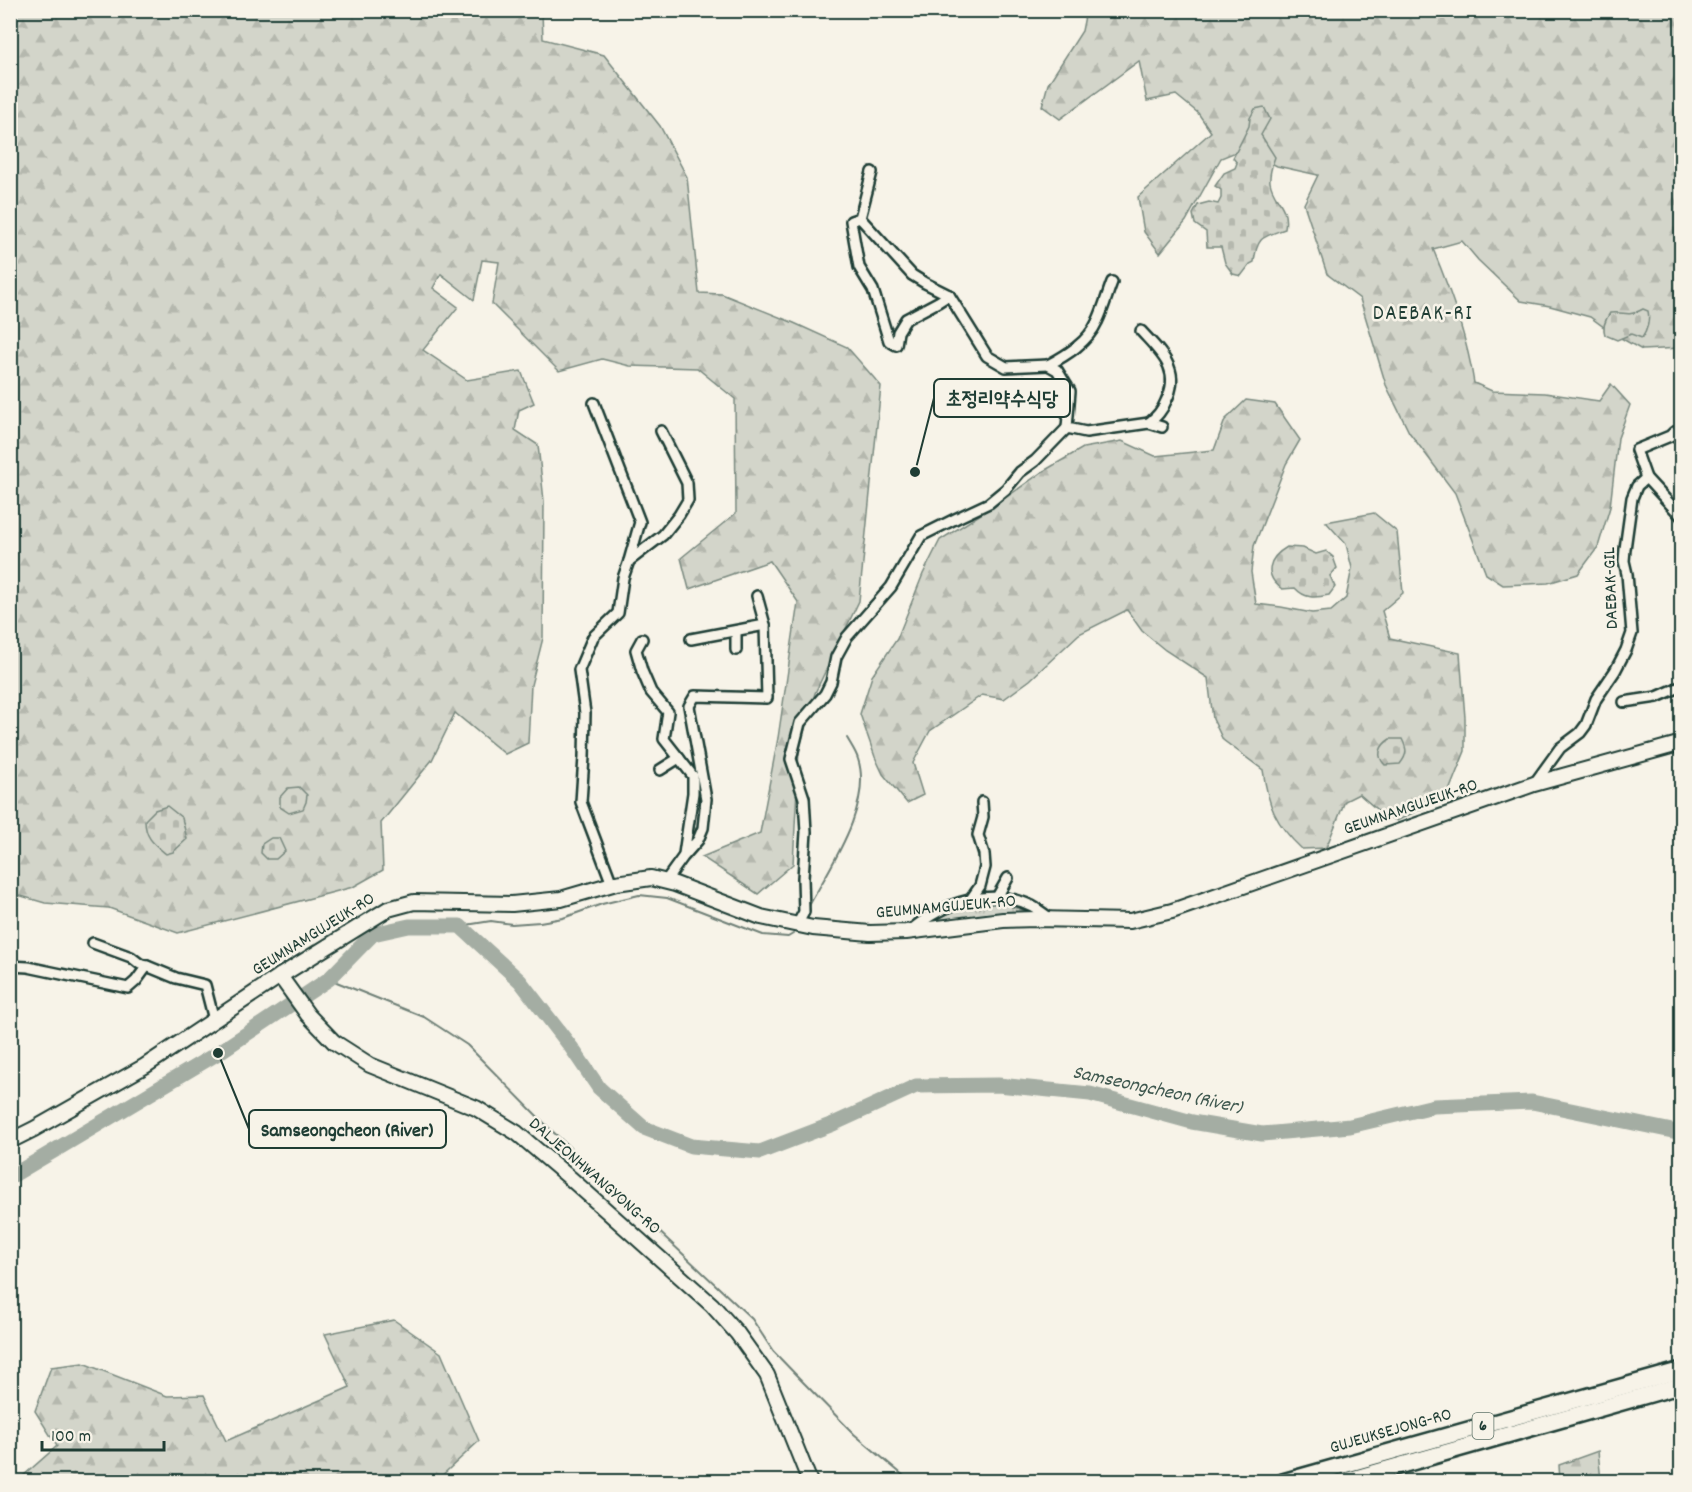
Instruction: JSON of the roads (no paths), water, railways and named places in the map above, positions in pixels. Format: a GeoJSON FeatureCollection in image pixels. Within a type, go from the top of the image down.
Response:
{"type":"FeatureCollection","features":[{"type":"Feature","properties":{"kind":"highway","name":"GUJEUKSEJONG-RO"},"geometry":{"type":"LineString","coordinates":[[1283,1482],[1682,1370]]}},
{"type":"Feature","properties":{"kind":"highway","name":"GUJEUKSEJONG-RO"},"geometry":{"type":"LineString","coordinates":[[1342,1482],[1682,1385]]}},
{"type":"Feature","properties":{"kind":"main road","name":"GEUMNAMGUJEUK-RO"},"geometry":{"type":"LineString","coordinates":[[10,1141],[145,1066],[214,1020],[283,981],[388,909],[414,902],[512,904],[561,899],[612,884],[651,878],[675,884],[761,917],[813,928],[870,933],[909,932],[1003,920],[1130,921],[1172,911],[1534,784],[1682,743]]}},
{"type":"Feature","properties":{"kind":"main road","name":"DALJEONHWANGYONG-RO"},"geometry":{"type":"LineString","coordinates":[[283,981],[308,1015],[334,1042],[370,1065],[476,1108],[517,1133],[712,1305],[737,1333],[767,1375],[810,1482]]}},
{"type":"Feature","properties":{"kind":"street"},"geometry":{"type":"LineString","coordinates":[[860,218],[872,172]]}},
{"type":"Feature","properties":{"kind":"street"},"geometry":{"type":"LineString","coordinates":[[860,218],[912,275],[949,295],[987,356],[1006,367],[1048,365],[1064,357],[1085,339],[1097,324],[1112,282]]}},
{"type":"Feature","properties":{"kind":"street"},"geometry":{"type":"LineString","coordinates":[[860,218],[851,221],[859,267],[873,290],[889,340],[896,345],[898,332],[906,319],[949,295]]}},
{"type":"Feature","properties":{"kind":"street"},"geometry":{"type":"LineString","coordinates":[[1141,331],[1160,352],[1173,376],[1171,392],[1160,413],[1149,423]]}},
{"type":"Feature","properties":{"kind":"street"},"geometry":{"type":"LineString","coordinates":[[797,924],[804,912],[803,878],[806,832],[804,798],[791,759],[800,723],[825,694],[831,682],[836,657],[847,638],[891,587],[921,536],[989,503],[1067,428],[1070,391],[1057,370],[1048,365]]}},
{"type":"Feature","properties":{"kind":"street"},"geometry":{"type":"LineString","coordinates":[[594,403],[640,522],[623,578],[618,613],[594,638],[579,670],[585,713],[580,802],[612,884]]}},
{"type":"Feature","properties":{"kind":"street"},"geometry":{"type":"LineString","coordinates":[[1067,428],[1086,432],[1149,423],[1162,427]]}},
{"type":"Feature","properties":{"kind":"street"},"geometry":{"type":"LineString","coordinates":[[629,561],[663,535],[680,515],[688,500],[687,483],[661,431]]}},
{"type":"Feature","properties":{"kind":"street"},"geometry":{"type":"LineString","coordinates":[[1674,432],[1670,436],[1636,450],[1646,477],[1682,517]]}},
{"type":"Feature","properties":{"kind":"street","name":"DAEBAK-GIL"},"geometry":{"type":"LineString","coordinates":[[1534,784],[1560,748],[1580,733],[1586,725],[1596,699],[1626,650],[1632,633],[1624,561],[1629,515],[1637,486],[1646,477]]}},
{"type":"Feature","properties":{"kind":"street"},"geometry":{"type":"LineString","coordinates":[[666,882],[698,840],[703,828],[706,799],[689,706],[695,696],[767,698],[765,625],[757,597]]}},
{"type":"Feature","properties":{"kind":"street"},"geometry":{"type":"LineString","coordinates":[[691,639],[765,625]]}},
{"type":"Feature","properties":{"kind":"street"},"geometry":{"type":"LineString","coordinates":[[736,631],[736,650]]}},
{"type":"Feature","properties":{"kind":"street"},"geometry":{"type":"LineString","coordinates":[[642,639],[636,650],[642,671],[651,692],[668,712],[664,739],[693,776],[690,816],[683,857]]}},
{"type":"Feature","properties":{"kind":"street"},"geometry":{"type":"LineString","coordinates":[[1624,702],[1657,697],[1682,686]]}},
{"type":"Feature","properties":{"kind":"street"},"geometry":{"type":"LineString","coordinates":[[660,770],[679,758]]}},
{"type":"Feature","properties":{"kind":"street"},"geometry":{"type":"LineString","coordinates":[[971,899],[980,886],[985,867],[984,854],[978,835],[983,817],[982,801]]}},
{"type":"Feature","properties":{"kind":"street"},"geometry":{"type":"LineString","coordinates":[[997,897],[1008,878]]}},
{"type":"Feature","properties":{"kind":"street"},"geometry":{"type":"LineString","coordinates":[[909,932],[923,920],[944,910],[971,899],[984,897],[1007,898],[1032,906],[1051,919]]}},
{"type":"Feature","properties":{"kind":"street"},"geometry":{"type":"LineString","coordinates":[[93,943],[177,978],[205,985],[214,1020]]}},
{"type":"Feature","properties":{"kind":"street"},"geometry":{"type":"LineString","coordinates":[[10,966],[28,967],[128,988],[147,966]]}},
{"type":"Feature","properties":{"kind":"waterway"},"geometry":{"type":"LineString","coordinates":[[809,906],[847,835],[860,796],[861,777],[858,759],[847,738]]}},
{"type":"Feature","properties":{"kind":"waterway"},"geometry":{"type":"LineString","coordinates":[[460,926],[491,921],[512,924],[540,922],[563,918],[602,904],[639,895],[667,898],[763,935],[788,937],[793,934]]}},
{"type":"Feature","properties":{"kind":"waterway","name":"Samseongcheon (River)"},"geometry":{"type":"LineString","coordinates":[[10,1177],[218,1053],[329,979],[373,934],[409,926],[460,926],[520,981],[571,1047],[599,1088],[644,1128],[691,1146],[760,1152],[833,1124],[916,1086],[998,1085],[1090,1094],[1192,1122],[1262,1134],[1350,1126],[1434,1106],[1532,1102],[1682,1133]]}},
{"type":"Feature","properties":{"kind":"waterway"},"geometry":{"type":"LineString","coordinates":[[329,979],[424,1017],[467,1045],[550,1129],[752,1319],[773,1351],[854,1434],[911,1482]]}},
{"type":"Feature","properties":{"kind":"place","name":"초정리약수식당"},"geometry":{"type":"Point","coordinates":[915,472]}},
{"type":"Feature","properties":{"kind":"place","name":"Samseongcheon (River)"},"geometry":{"type":"Point","coordinates":[218,1053]}},
{"type":"Feature","properties":{"kind":"district","name":"DAEBAK-RI"},"geometry":{"type":"Point","coordinates":[1423,315]}}]}
